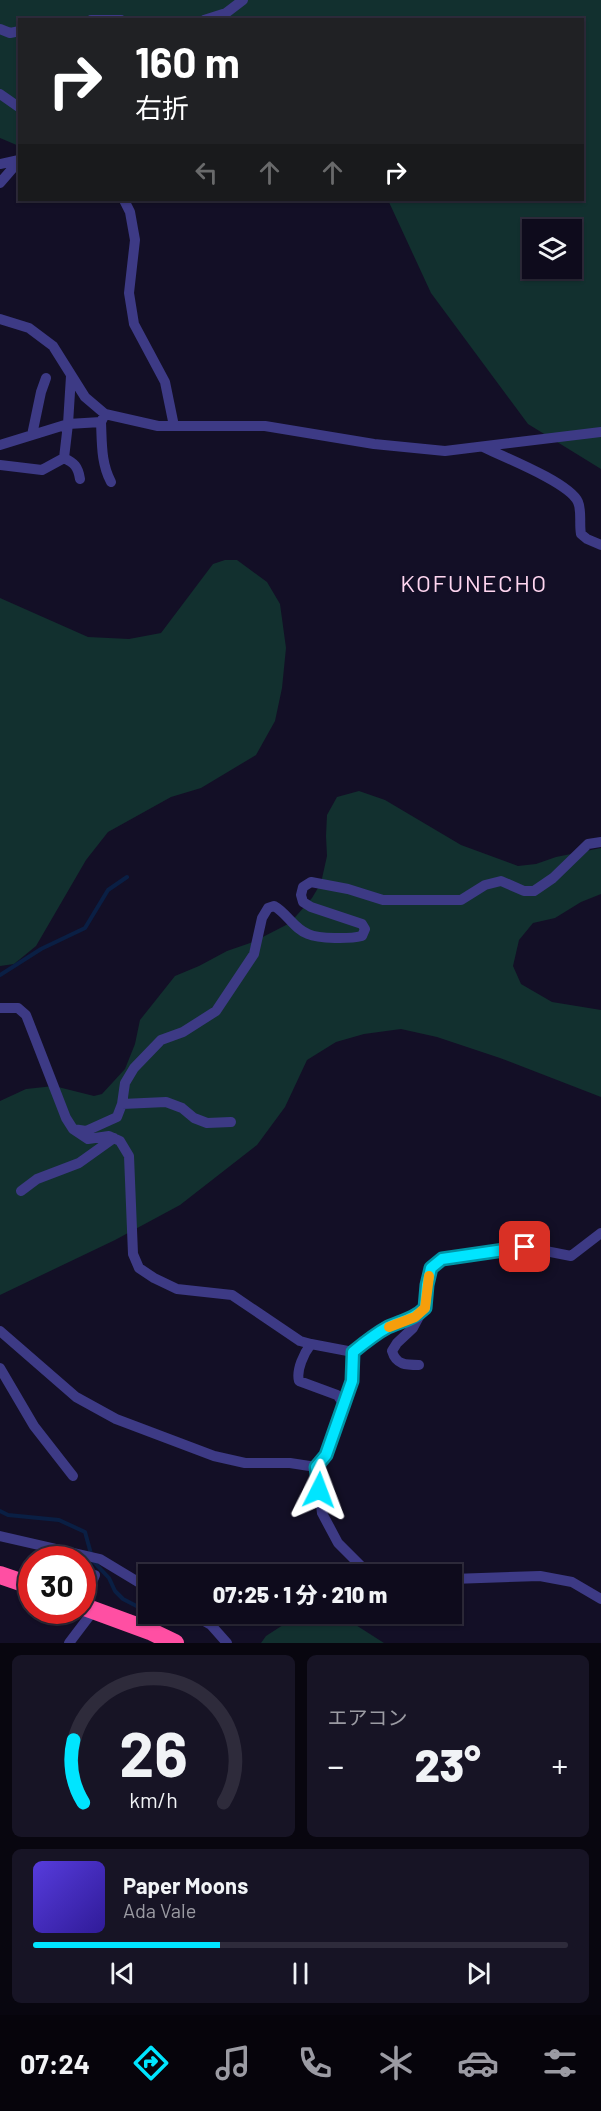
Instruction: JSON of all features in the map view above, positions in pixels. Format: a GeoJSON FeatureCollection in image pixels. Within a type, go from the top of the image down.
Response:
{"type":"FeatureCollection","features":[{"type":"Feature","properties":{"kind":"highway"},"geometry":{"type":"LineString","coordinates":[[0,1575],[18,1581]]}},
{"type":"Feature","properties":{"kind":"highway"},"geometry":{"type":"LineString","coordinates":[[96,1611],[175,1643]]}},
{"type":"Feature","properties":{"kind":"street"},"geometry":{"type":"LineString","coordinates":[[210,18],[226,13],[243,0]]}},
{"type":"Feature","properties":{"kind":"street"},"geometry":{"type":"LineString","coordinates":[[0,29],[10,33],[18,31]]}},
{"type":"Feature","properties":{"kind":"street"},"geometry":{"type":"LineString","coordinates":[[0,94],[18,107]]}},
{"type":"Feature","properties":{"kind":"street"},"geometry":{"type":"LineString","coordinates":[[0,164],[18,160]]}},
{"type":"Feature","properties":{"kind":"street"},"geometry":{"type":"LineString","coordinates":[[0,183],[18,161]]}},
{"type":"Feature","properties":{"kind":"street"},"geometry":{"type":"LineString","coordinates":[[124,201],[130,212],[135,240],[129,293],[134,324],[165,382],[174,426]]}},
{"type":"Feature","properties":{"kind":"street"},"geometry":{"type":"LineString","coordinates":[[0,319],[29,328],[53,346],[85,397],[103,418],[102,455],[111,482]]}},
{"type":"Feature","properties":{"kind":"street"},"geometry":{"type":"LineString","coordinates":[[64,458],[71,375]]}},
{"type":"Feature","properties":{"kind":"street"},"geometry":{"type":"LineString","coordinates":[[32,435],[40,392],[46,378]]}},
{"type":"Feature","properties":{"kind":"street"},"geometry":{"type":"LineString","coordinates":[[0,445],[68,424],[103,418],[158,426],[265,426],[374,444],[445,451],[601,432]]}},
{"type":"Feature","properties":{"kind":"street"},"geometry":{"type":"LineString","coordinates":[[482,447],[555,481],[573,493],[580,504],[581,534],[601,545]]}},
{"type":"Feature","properties":{"kind":"street"},"geometry":{"type":"LineString","coordinates":[[0,465],[42,470],[64,458]]}},
{"type":"Feature","properties":{"kind":"street"},"geometry":{"type":"LineString","coordinates":[[64,458],[75,463],[80,478]]}},
{"type":"Feature","properties":{"kind":"street"},"geometry":{"type":"LineString","coordinates":[[73,1130],[86,1131],[117,1117],[122,1104],[125,1083],[134,1068],[161,1040],[183,1032],[216,1011],[254,954],[262,918],[268,908],[274,906],[282,910],[308,935],[348,939],[362,936],[365,929],[362,924],[311,907],[303,902],[301,895],[303,887],[311,882],[348,889],[383,900],[461,900],[485,885],[501,881],[524,891],[534,891],[553,878],[588,844],[601,842]]}},
{"type":"Feature","properties":{"kind":"street"},"geometry":{"type":"LineString","coordinates":[[0,1008],[18,1008],[26,1015],[66,1118],[73,1130],[88,1139],[109,1136],[114,1138],[120,1141],[129,1156],[133,1254],[139,1268],[177,1289],[232,1295],[300,1341],[353,1352]]}},
{"type":"Feature","properties":{"kind":"street"},"geometry":{"type":"LineString","coordinates":[[122,1104],[166,1102],[182,1108],[194,1118],[207,1123],[231,1122]]}},
{"type":"Feature","properties":{"kind":"street"},"geometry":{"type":"LineString","coordinates":[[21,1191],[37,1179],[79,1163],[114,1138]]}},
{"type":"Feature","properties":{"kind":"street"},"geometry":{"type":"LineString","coordinates":[[419,1365],[399,1363],[392,1351],[412,1328],[423,1310],[431,1268],[442,1259],[525,1247],[572,1256],[601,1233]]}},
{"type":"Feature","properties":{"kind":"street"},"geometry":{"type":"LineString","coordinates":[[359,1564],[338,1543],[322,1513],[316,1467],[326,1455],[352,1381],[353,1352],[381,1332],[415,1317],[423,1310]]}},
{"type":"Feature","properties":{"kind":"street"},"geometry":{"type":"LineString","coordinates":[[0,1331],[76,1397],[116,1419],[214,1456],[245,1463],[290,1463],[316,1467]]}},
{"type":"Feature","properties":{"kind":"street"},"geometry":{"type":"LineString","coordinates":[[311,1344],[297,1375],[298,1381],[337,1395],[344,1404]]}},
{"type":"Feature","properties":{"kind":"street"},"geometry":{"type":"LineString","coordinates":[[0,1368],[34,1426],[73,1476]]}},
{"type":"Feature","properties":{"kind":"street"},"geometry":{"type":"LineString","coordinates":[[0,1536],[100,1559],[138,1582]]}},
{"type":"Feature","properties":{"kind":"street"},"geometry":{"type":"LineString","coordinates":[[462,1579],[540,1576],[572,1582],[601,1599]]}},
{"type":"Feature","properties":{"kind":"street"},"geometry":{"type":"LineString","coordinates":[[69,1643],[78,1624]]}},
{"type":"Feature","properties":{"kind":"street"},"geometry":{"type":"LineString","coordinates":[[209,1624],[227,1643]]}},
{"type":"Feature","properties":{"kind":"green space"},"geometry":{"type":"Polygon","coordinates":[[[0,0],[601,0],[601,469],[528,424],[431,293],[388,201],[584,201],[584,18],[18,18],[18,146],[0,138],[0,0]]]}},
{"type":"Feature","properties":{"kind":"green space"},"geometry":{"type":"Polygon","coordinates":[[[225,560],[237,560],[267,582],[280,604],[286,648],[282,688],[275,721],[256,755],[201,788],[171,797],[108,832],[86,860],[36,946],[14,964],[0,966],[0,598],[88,637],[129,639],[161,633],[213,564],[225,560]]]}},
{"type":"Feature","properties":{"kind":"green space"},"geometry":{"type":"Polygon","coordinates":[[[359,791],[385,800],[461,845],[518,866],[536,864],[556,857],[601,848],[601,894],[581,902],[555,918],[533,923],[519,940],[513,966],[521,984],[552,1002],[601,1010],[601,1097],[500,1058],[437,1037],[401,1029],[364,1034],[336,1042],[307,1060],[285,1107],[257,1145],[180,1205],[115,1240],[0,1295],[0,1101],[26,1089],[54,1086],[94,1096],[102,1094],[125,1069],[135,1044],[140,1020],[175,976],[290,923],[312,898],[321,883],[327,856],[327,815],[337,797],[359,791]]]}},
{"type":"Feature","properties":{"kind":"green space"},"geometry":{"type":"Polygon","coordinates":[[[285,1624],[354,1624],[384,1643],[261,1643],[266,1636],[285,1624]]]}},
{"type":"Feature","properties":{"kind":"waterway"},"geometry":{"type":"LineString","coordinates":[[0,975],[41,949],[85,928],[108,890],[127,877]]}},
{"type":"Feature","properties":{"kind":"waterway"},"geometry":{"type":"LineString","coordinates":[[0,1511],[8,1515],[59,1520],[85,1532],[93,1561],[109,1578],[115,1591],[123,1599],[138,1607]]}},
{"type":"Feature","properties":{"kind":"waterway"},"geometry":{"type":"LineString","coordinates":[[155,1624],[156,1628]]}},
{"type":"Feature","properties":{"kind":"slow traffic"},"geometry":{"type":"LineString","coordinates":[[389,1327],[415,1317],[425,1308],[429,1276]]}},
{"type":"Feature","properties":{"kind":"district","name":"KOFUNECHO"},"geometry":{"type":"Point","coordinates":[474,582]}},
{"type":"Feature","properties":{"kind":"route"},"geometry":{"type":"LineString","coordinates":[[319,1490],[316,1467],[326,1455],[352,1381],[353,1352],[388,1327],[415,1317],[425,1308],[431,1268],[442,1259],[525,1247]]}}]}
